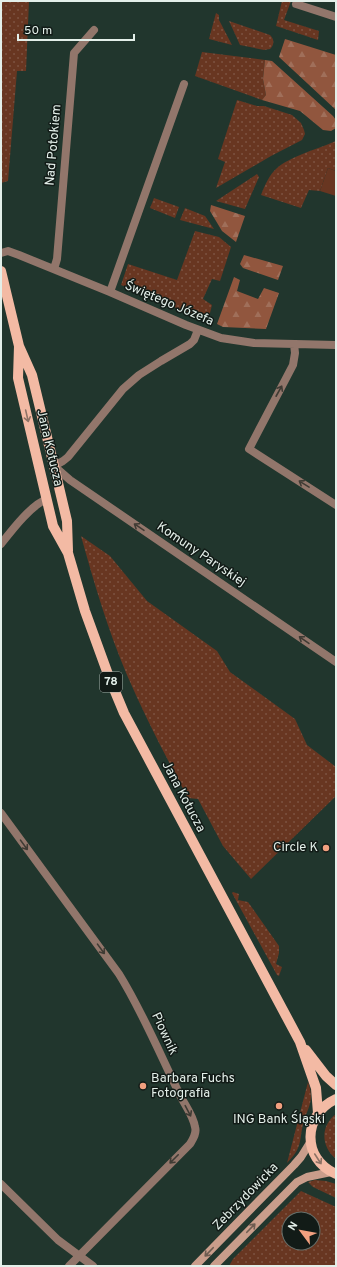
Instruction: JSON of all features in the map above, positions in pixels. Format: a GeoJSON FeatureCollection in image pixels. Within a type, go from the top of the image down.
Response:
{"type":"FeatureCollection","features":[{"type":"Feature","properties":{"kind":"main road","name":"Jana Kotucza"},"geometry":{"type":"LineString","coordinates":[[1,271],[19,346],[32,375],[54,466],[67,521],[68,553],[75,581],[96,644],[124,712],[300,1042],[316,1088],[318,1113]]}},
{"type":"Feature","properties":{"kind":"main road","name":"Jana Kotucza"},"geometry":{"type":"LineString","coordinates":[[19,346],[18,378],[53,526],[68,553]]}},
{"type":"Feature","properties":{"kind":"main road","name":"Jana Kotucza"},"geometry":{"type":"LineString","coordinates":[[300,1042],[326,1076],[336,1085]]}},
{"type":"Feature","properties":{"kind":"main road"},"geometry":{"type":"LineString","coordinates":[[318,1113],[326,1104],[336,1099]]}},
{"type":"Feature","properties":{"kind":"main road","name":"78"},"geometry":{"type":"LineString","coordinates":[[311,1141],[312,1128],[318,1113]]}},
{"type":"Feature","properties":{"kind":"main road"},"geometry":{"type":"LineString","coordinates":[[311,1141],[313,1150],[318,1160],[322,1165],[334,1173]]}},
{"type":"Feature","properties":{"kind":"street"},"geometry":{"type":"LineString","coordinates":[[296,4],[336,17]]}},
{"type":"Feature","properties":{"kind":"street","name":"Nad Potokiem"},"geometry":{"type":"LineString","coordinates":[[54,269],[57,259],[74,53],[94,30]]}},
{"type":"Feature","properties":{"kind":"street"},"geometry":{"type":"LineString","coordinates":[[110,292],[184,84]]}},
{"type":"Feature","properties":{"kind":"street","name":"Świętego Józefa"},"geometry":{"type":"LineString","coordinates":[[1,253],[8,251],[110,292],[198,330],[221,338],[254,343],[336,345]]}},
{"type":"Feature","properties":{"kind":"street"},"geometry":{"type":"LineString","coordinates":[[54,466],[68,457],[122,389],[161,360],[190,344],[194,340],[198,330]]}},
{"type":"Feature","properties":{"kind":"street"},"geometry":{"type":"LineString","coordinates":[[294,344],[295,353],[293,364],[249,449],[336,505]]}},
{"type":"Feature","properties":{"kind":"street","name":"Komuny Paryskiej"},"geometry":{"type":"LineString","coordinates":[[54,466],[70,480],[336,662]]}},
{"type":"Feature","properties":{"kind":"street"},"geometry":{"type":"LineString","coordinates":[[1,544],[30,511],[40,502],[47,499]]}},
{"type":"Feature","properties":{"kind":"street","name":"Piownik"},"geometry":{"type":"LineString","coordinates":[[1,813],[119,974],[133,997],[196,1128],[190,1144],[69,1266]]}},
{"type":"Feature","properties":{"kind":"street","name":"Zebrzydowicka"},"geometry":{"type":"LineString","coordinates":[[195,1266],[294,1165],[311,1141]]}},
{"type":"Feature","properties":{"kind":"street","name":"Zebrzydowicka"},"geometry":{"type":"LineString","coordinates":[[214,1266],[298,1182],[307,1177],[334,1173]]}},
{"type":"Feature","properties":{"kind":"street"},"geometry":{"type":"LineString","coordinates":[[1,1184],[58,1240],[93,1266]]}},
{"type":"Feature","properties":{"kind":"shaded area"},"geometry":{"type":"Polygon","coordinates":[[[1,1],[29,1],[26,71],[17,71],[8,181],[1,183],[1,1]]]}},
{"type":"Feature","properties":{"kind":"shaded area"},"geometry":{"type":"Polygon","coordinates":[[[282,1],[291,1],[284,20],[319,31],[318,40],[276,26],[282,1]]]}},
{"type":"Feature","properties":{"kind":"shaded area"},"geometry":{"type":"Polygon","coordinates":[[[216,13],[219,15],[219,20],[232,45],[209,39],[216,13]]]}},
{"type":"Feature","properties":{"kind":"shaded area"},"geometry":{"type":"Polygon","coordinates":[[[229,21],[270,35],[273,41],[272,46],[270,49],[264,50],[240,45],[229,21]]]}},
{"type":"Feature","properties":{"kind":"shaded area"},"geometry":{"type":"Polygon","coordinates":[[[202,52],[265,60],[263,79],[266,95],[262,100],[195,76],[202,52]]]}},
{"type":"Feature","properties":{"kind":"shaded area"},"geometry":{"type":"Polygon","coordinates":[[[237,100],[257,106],[264,106],[292,115],[301,123],[305,134],[302,140],[216,188],[225,162],[218,159],[237,100]]]}},
{"type":"Feature","properties":{"kind":"shaded area"},"geometry":{"type":"Polygon","coordinates":[[[336,141],[336,171],[328,168],[320,191],[309,190],[301,208],[261,195],[269,177],[282,164],[297,156],[336,141]]]}},
{"type":"Feature","properties":{"kind":"shaded area"},"geometry":{"type":"Polygon","coordinates":[[[328,168],[336,171],[336,196],[320,191],[328,168]]]}},
{"type":"Feature","properties":{"kind":"shaded area"},"geometry":{"type":"Polygon","coordinates":[[[257,174],[259,177],[245,209],[216,201],[257,174]]]}},
{"type":"Feature","properties":{"kind":"shaded area"},"geometry":{"type":"Polygon","coordinates":[[[154,198],[179,207],[175,218],[150,208],[154,198]]]}},
{"type":"Feature","properties":{"kind":"shaded area"},"geometry":{"type":"Polygon","coordinates":[[[185,208],[205,216],[214,229],[180,220],[185,208]]]}},
{"type":"Feature","properties":{"kind":"shaded area"},"geometry":{"type":"Polygon","coordinates":[[[195,231],[219,237],[231,247],[220,281],[212,279],[203,299],[212,305],[208,321],[121,285],[128,264],[177,280],[195,231]]]}},
{"type":"Feature","properties":{"kind":"shaded area"},"geometry":{"type":"Polygon","coordinates":[[[81,536],[110,556],[147,601],[217,651],[230,672],[295,719],[307,745],[336,767],[336,796],[251,879],[223,846],[198,799],[188,798],[148,722],[114,641],[96,589],[81,536]]]}},
{"type":"Feature","properties":{"kind":"shaded area"},"geometry":{"type":"Polygon","coordinates":[[[232,893],[239,894],[238,900],[248,902],[279,946],[276,964],[282,967],[279,976],[277,975],[232,893]]]}},
{"type":"Feature","properties":{"kind":"shaded area"},"geometry":{"type":"Polygon","coordinates":[[[308,1082],[311,1094],[310,1104],[303,1124],[298,1149],[287,1163],[308,1082]]]}},
{"type":"Feature","properties":{"kind":"shaded area"},"geometry":{"type":"Polygon","coordinates":[[[336,1114],[336,1159],[327,1149],[324,1136],[327,1124],[336,1114]]]}},
{"type":"Feature","properties":{"kind":"shaded area"},"geometry":{"type":"Polygon","coordinates":[[[315,1180],[336,1184],[336,1198],[313,1187],[308,1182],[315,1180]]]}},
{"type":"Feature","properties":{"kind":"shaded area"},"geometry":{"type":"Polygon","coordinates":[[[301,1191],[336,1207],[336,1266],[229,1266],[233,1259],[281,1211],[301,1191]]]}},
{"type":"Feature","properties":{"kind":"green space"},"geometry":{"type":"Polygon","coordinates":[[[285,39],[336,55],[336,110],[279,57],[285,39]]]}},
{"type":"Feature","properties":{"kind":"green space"},"geometry":{"type":"Polygon","coordinates":[[[265,60],[272,61],[333,116],[336,120],[336,128],[331,131],[323,130],[300,111],[262,100],[266,95],[263,79],[265,60]]]}},
{"type":"Feature","properties":{"kind":"green space"},"geometry":{"type":"Polygon","coordinates":[[[211,205],[245,216],[236,242],[222,231],[210,211],[211,205]]]}},
{"type":"Feature","properties":{"kind":"green space"},"geometry":{"type":"Polygon","coordinates":[[[244,255],[283,266],[278,280],[243,268],[240,264],[244,255]]]}},
{"type":"Feature","properties":{"kind":"green space"},"geometry":{"type":"Polygon","coordinates":[[[234,277],[240,280],[237,291],[258,299],[264,288],[279,293],[266,329],[223,327],[217,324],[234,277]]]}},
{"type":"Feature","properties":{"kind":"place","name":"Circle K"},"geometry":{"type":"Point","coordinates":[326,848]}},
{"type":"Feature","properties":{"kind":"place","name":"Barbara Fuchs Fotografia"},"geometry":{"type":"Point","coordinates":[143,1086]}},
{"type":"Feature","properties":{"kind":"place","name":"ING Bank Śląski"},"geometry":{"type":"Point","coordinates":[279,1106]}}]}
